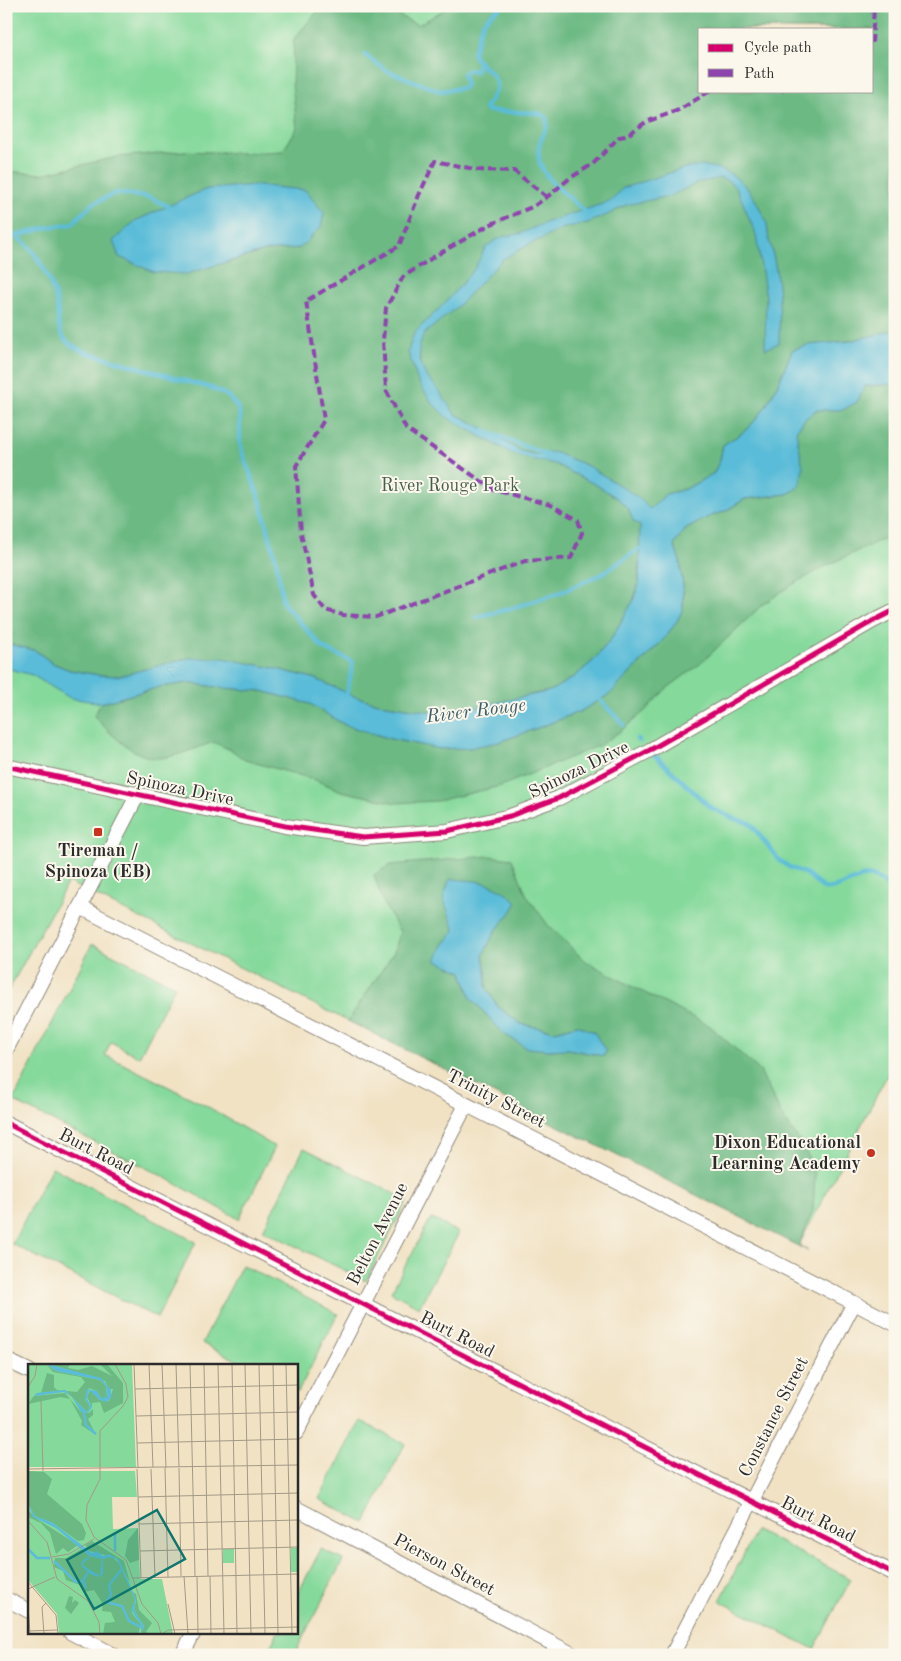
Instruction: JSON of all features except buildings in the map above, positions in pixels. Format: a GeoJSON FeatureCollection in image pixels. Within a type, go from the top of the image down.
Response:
{"type":"FeatureCollection","features":[{"type":"Feature","properties":{"kind":"street","name":"Spinoza Drive"},"geometry":{"type":"LineString","coordinates":[[6,766],[285,826],[363,837],[447,831],[510,816],[559,798],[642,754],[895,610]]}},
{"type":"Feature","properties":{"kind":"street"},"geometry":{"type":"LineString","coordinates":[[6,1050],[138,794]]}},
{"type":"Feature","properties":{"kind":"street","name":"Trinity Street"},"geometry":{"type":"LineString","coordinates":[[80,907],[895,1324]]}},
{"type":"Feature","properties":{"kind":"street","name":"Belton Avenue"},"geometry":{"type":"LineString","coordinates":[[298,1429],[466,1105]]}},
{"type":"Feature","properties":{"kind":"street","name":"Burt Road"},"geometry":{"type":"LineString","coordinates":[[6,1123],[895,1574]]}},
{"type":"Feature","properties":{"kind":"street","name":"Constance Street"},"geometry":{"type":"LineString","coordinates":[[672,1655],[854,1303]]}},
{"type":"Feature","properties":{"kind":"street"},"geometry":{"type":"LineString","coordinates":[[6,1360],[28,1371]]}},
{"type":"Feature","properties":{"kind":"street","name":"Pierson Street"},"geometry":{"type":"LineString","coordinates":[[298,1509],[574,1655]]}},
{"type":"Feature","properties":{"kind":"street"},"geometry":{"type":"LineString","coordinates":[[6,1599],[28,1610]]}},
{"type":"Feature","properties":{"kind":"street"},"geometry":{"type":"LineString","coordinates":[[74,1634],[114,1655]]}},
{"type":"Feature","properties":{"kind":"street"},"geometry":{"type":"LineString","coordinates":[[182,1655],[193,1634]]}},
{"type":"Feature","properties":{"kind":"green space","name":"River Rouge Park"},"geometry":{"type":"Polygon","coordinates":[[[6,6],[895,6],[895,1060],[799,1245],[68,882],[6,995],[6,6]]]}},
{"type":"Feature","properties":{"kind":"green space"},"geometry":{"type":"Polygon","coordinates":[[[322,6],[380,6],[418,25],[442,11],[445,6],[895,6],[895,330],[850,341],[808,345],[792,350],[775,389],[764,408],[748,428],[723,445],[720,460],[714,473],[686,489],[666,494],[638,566],[639,584],[633,601],[611,639],[593,661],[574,677],[550,691],[453,712],[434,712],[386,705],[356,697],[316,679],[273,668],[145,670],[119,676],[99,675],[70,670],[52,663],[36,651],[6,643],[6,171],[42,174],[117,157],[183,151],[242,153],[283,151],[297,128],[292,83],[294,39],[322,6]],[[321,227],[226,263],[265,251],[300,248],[321,227]]]}},
{"type":"Feature","properties":{"kind":"green space"},"geometry":{"type":"Polygon","coordinates":[[[895,384],[895,533],[828,565],[790,586],[762,605],[700,664],[666,689],[645,711],[618,733],[598,746],[501,786],[437,801],[396,803],[341,791],[313,779],[245,760],[233,751],[213,742],[169,757],[148,757],[122,743],[94,716],[101,703],[160,687],[188,683],[262,691],[310,704],[345,725],[391,739],[440,749],[499,742],[581,711],[610,694],[664,639],[676,623],[683,609],[683,586],[680,561],[674,545],[685,530],[706,518],[727,510],[745,499],[787,494],[798,448],[796,431],[805,419],[816,410],[843,409],[857,402],[865,386],[895,384]]]}},
{"type":"Feature","properties":{"kind":"green space"},"geometry":{"type":"Polygon","coordinates":[[[489,856],[512,859],[527,896],[548,925],[584,960],[710,1026],[760,1071],[783,1118],[804,1147],[815,1174],[813,1210],[799,1245],[808,1251],[348,1021],[394,952],[400,932],[383,902],[374,875],[390,865],[489,856]],[[510,914],[455,931],[443,945],[437,960],[462,972],[471,998],[504,1034],[548,1050],[568,1049],[604,1056],[577,1025],[555,1031],[521,1024],[498,1007],[486,987],[483,955],[496,930],[510,914]]]}},
{"type":"Feature","properties":{"kind":"green space"},"geometry":{"type":"Polygon","coordinates":[[[92,944],[175,986],[139,1057],[111,1042],[105,1055],[205,1105],[275,1147],[239,1219],[168,1179],[13,1101],[92,944]]]}},
{"type":"Feature","properties":{"kind":"green space"},"geometry":{"type":"Polygon","coordinates":[[[304,1148],[407,1200],[366,1281],[263,1230],[304,1148]]]}},
{"type":"Feature","properties":{"kind":"green space"},"geometry":{"type":"Polygon","coordinates":[[[52,1167],[196,1242],[157,1318],[12,1244],[52,1167]]]}},
{"type":"Feature","properties":{"kind":"green space"},"geometry":{"type":"Polygon","coordinates":[[[431,1218],[459,1233],[419,1307],[391,1292],[431,1218]]]}},
{"type":"Feature","properties":{"kind":"green space"},"geometry":{"type":"Polygon","coordinates":[[[242,1265],[338,1314],[298,1392],[298,1364],[244,1364],[202,1343],[242,1265]]]}},
{"type":"Feature","properties":{"kind":"green space"},"geometry":{"type":"Polygon","coordinates":[[[359,1421],[405,1444],[365,1523],[319,1499],[359,1421]]]}},
{"type":"Feature","properties":{"kind":"green space"},"geometry":{"type":"Polygon","coordinates":[[[756,1530],[851,1579],[814,1649],[720,1601],[756,1530]]]}},
{"type":"Feature","properties":{"kind":"green space"},"geometry":{"type":"Polygon","coordinates":[[[321,1549],[343,1560],[294,1655],[266,1655],[277,1634],[298,1634],[298,1593],[321,1549]]]}},
{"type":"Feature","properties":{"kind":"water","name":"River Rouge"},"geometry":{"type":"Polygon","coordinates":[[[702,166],[721,169],[743,184],[754,198],[767,224],[778,283],[779,343],[765,349],[766,297],[756,235],[737,189],[729,181],[720,178],[697,183],[670,196],[626,205],[587,223],[564,228],[503,259],[459,305],[423,335],[419,349],[420,363],[426,376],[455,414],[521,451],[538,455],[554,452],[588,466],[640,499],[650,509],[666,494],[686,489],[714,473],[720,460],[723,445],[748,428],[770,399],[792,350],[808,345],[850,341],[895,330],[895,384],[865,386],[857,402],[843,410],[816,410],[805,419],[796,431],[803,467],[801,482],[795,490],[787,494],[745,499],[685,530],[674,545],[680,561],[683,609],[676,623],[664,639],[610,694],[581,711],[499,742],[469,748],[440,749],[391,739],[345,725],[310,704],[262,691],[188,683],[160,687],[101,703],[70,698],[32,675],[6,668],[6,643],[36,651],[52,663],[70,670],[99,675],[119,676],[188,658],[223,658],[316,679],[356,697],[386,705],[434,712],[453,712],[550,691],[574,677],[593,661],[611,639],[633,601],[639,584],[640,526],[633,521],[628,508],[617,498],[598,486],[555,464],[511,453],[446,417],[432,403],[418,382],[408,352],[416,331],[445,303],[465,280],[475,268],[485,248],[494,241],[602,204],[613,199],[623,188],[685,168],[702,166]]]}},
{"type":"Feature","properties":{"kind":"water"},"geometry":{"type":"Polygon","coordinates":[[[254,185],[305,190],[324,213],[321,227],[300,248],[265,251],[186,274],[154,272],[119,257],[113,241],[135,221],[207,189],[254,185]]]}},
{"type":"Feature","properties":{"kind":"water"},"geometry":{"type":"Polygon","coordinates":[[[450,879],[486,883],[501,890],[517,902],[510,914],[496,930],[483,955],[486,987],[498,1007],[521,1024],[555,1031],[577,1025],[594,1032],[606,1051],[604,1056],[568,1049],[527,1048],[504,1034],[471,998],[462,972],[436,960],[443,945],[455,931],[443,898],[450,879]]]}},
{"type":"Feature","properties":{"kind":"waterway"},"geometry":{"type":"LineString","coordinates":[[502,6],[484,22],[473,53],[475,58],[491,73],[496,82],[493,96],[485,109],[489,111],[538,113],[546,117],[547,124],[539,146],[541,166],[554,184],[586,213]]}},
{"type":"Feature","properties":{"kind":"waterway"},"geometry":{"type":"LineString","coordinates":[[365,55],[387,71],[440,91],[464,88],[466,84],[463,74],[469,70],[476,72],[478,63]]}},
{"type":"Feature","properties":{"kind":"waterway"},"geometry":{"type":"LineString","coordinates":[[16,236],[49,227],[72,224],[92,204],[116,193],[149,197],[172,208]]}},
{"type":"Feature","properties":{"kind":"waterway"},"geometry":{"type":"LineString","coordinates":[[6,234],[15,236],[31,249],[44,269],[56,299],[58,323],[61,333],[70,344],[85,352],[214,389],[228,396],[238,408],[242,452],[260,500],[276,560],[283,603],[323,648],[353,662],[346,698]]}},
{"type":"Feature","properties":{"kind":"waterway"},"geometry":{"type":"LineString","coordinates":[[485,431],[550,456]]}},
{"type":"Feature","properties":{"kind":"waterway"},"geometry":{"type":"LineString","coordinates":[[477,617],[559,593],[602,574],[639,549]]}},
{"type":"Feature","properties":{"kind":"waterway"},"geometry":{"type":"LineString","coordinates":[[598,698],[624,725]]}},
{"type":"Feature","properties":{"kind":"waterway"},"geometry":{"type":"LineString","coordinates":[[651,752],[711,808],[735,819],[750,823],[779,860],[789,867],[807,874],[822,887],[826,889],[834,888],[862,877],[872,876],[884,882],[895,896]]}},
{"type":"Feature","properties":{"kind":"marked path"},"geometry":{"type":"LineString","coordinates":[[873,28],[874,6]]}},
{"type":"Feature","properties":{"kind":"marked path"},"geometry":{"type":"LineString","coordinates":[[547,197],[570,178],[593,164],[619,137],[626,136],[646,122],[679,110],[708,92]]}},
{"type":"Feature","properties":{"kind":"marked path"},"geometry":{"type":"LineString","coordinates":[[435,161],[479,170],[514,171],[547,197],[534,206],[489,225],[403,277],[386,308],[383,340],[386,390],[406,429],[494,490],[551,505],[578,520],[582,533],[571,558],[525,561],[376,617],[343,615],[325,610],[314,595],[301,533],[296,466],[324,420],[306,301],[399,246],[435,161]]}},
{"type":"Feature","properties":{"kind":"cycle path"},"geometry":{"type":"LineString","coordinates":[[6,766],[285,826],[363,837],[447,831],[510,816],[559,798],[650,750],[895,610]]}},
{"type":"Feature","properties":{"kind":"cycle path"},"geometry":{"type":"LineString","coordinates":[[6,1123],[895,1574]]}},
{"type":"Feature","properties":{"kind":"place","name":"Tireman / Spinoza (EB)"},"geometry":{"type":"Point","coordinates":[98,832]}},
{"type":"Feature","properties":{"kind":"place","name":"Dixon Educational Learning Academy"},"geometry":{"type":"Point","coordinates":[871,1153]}}]}
